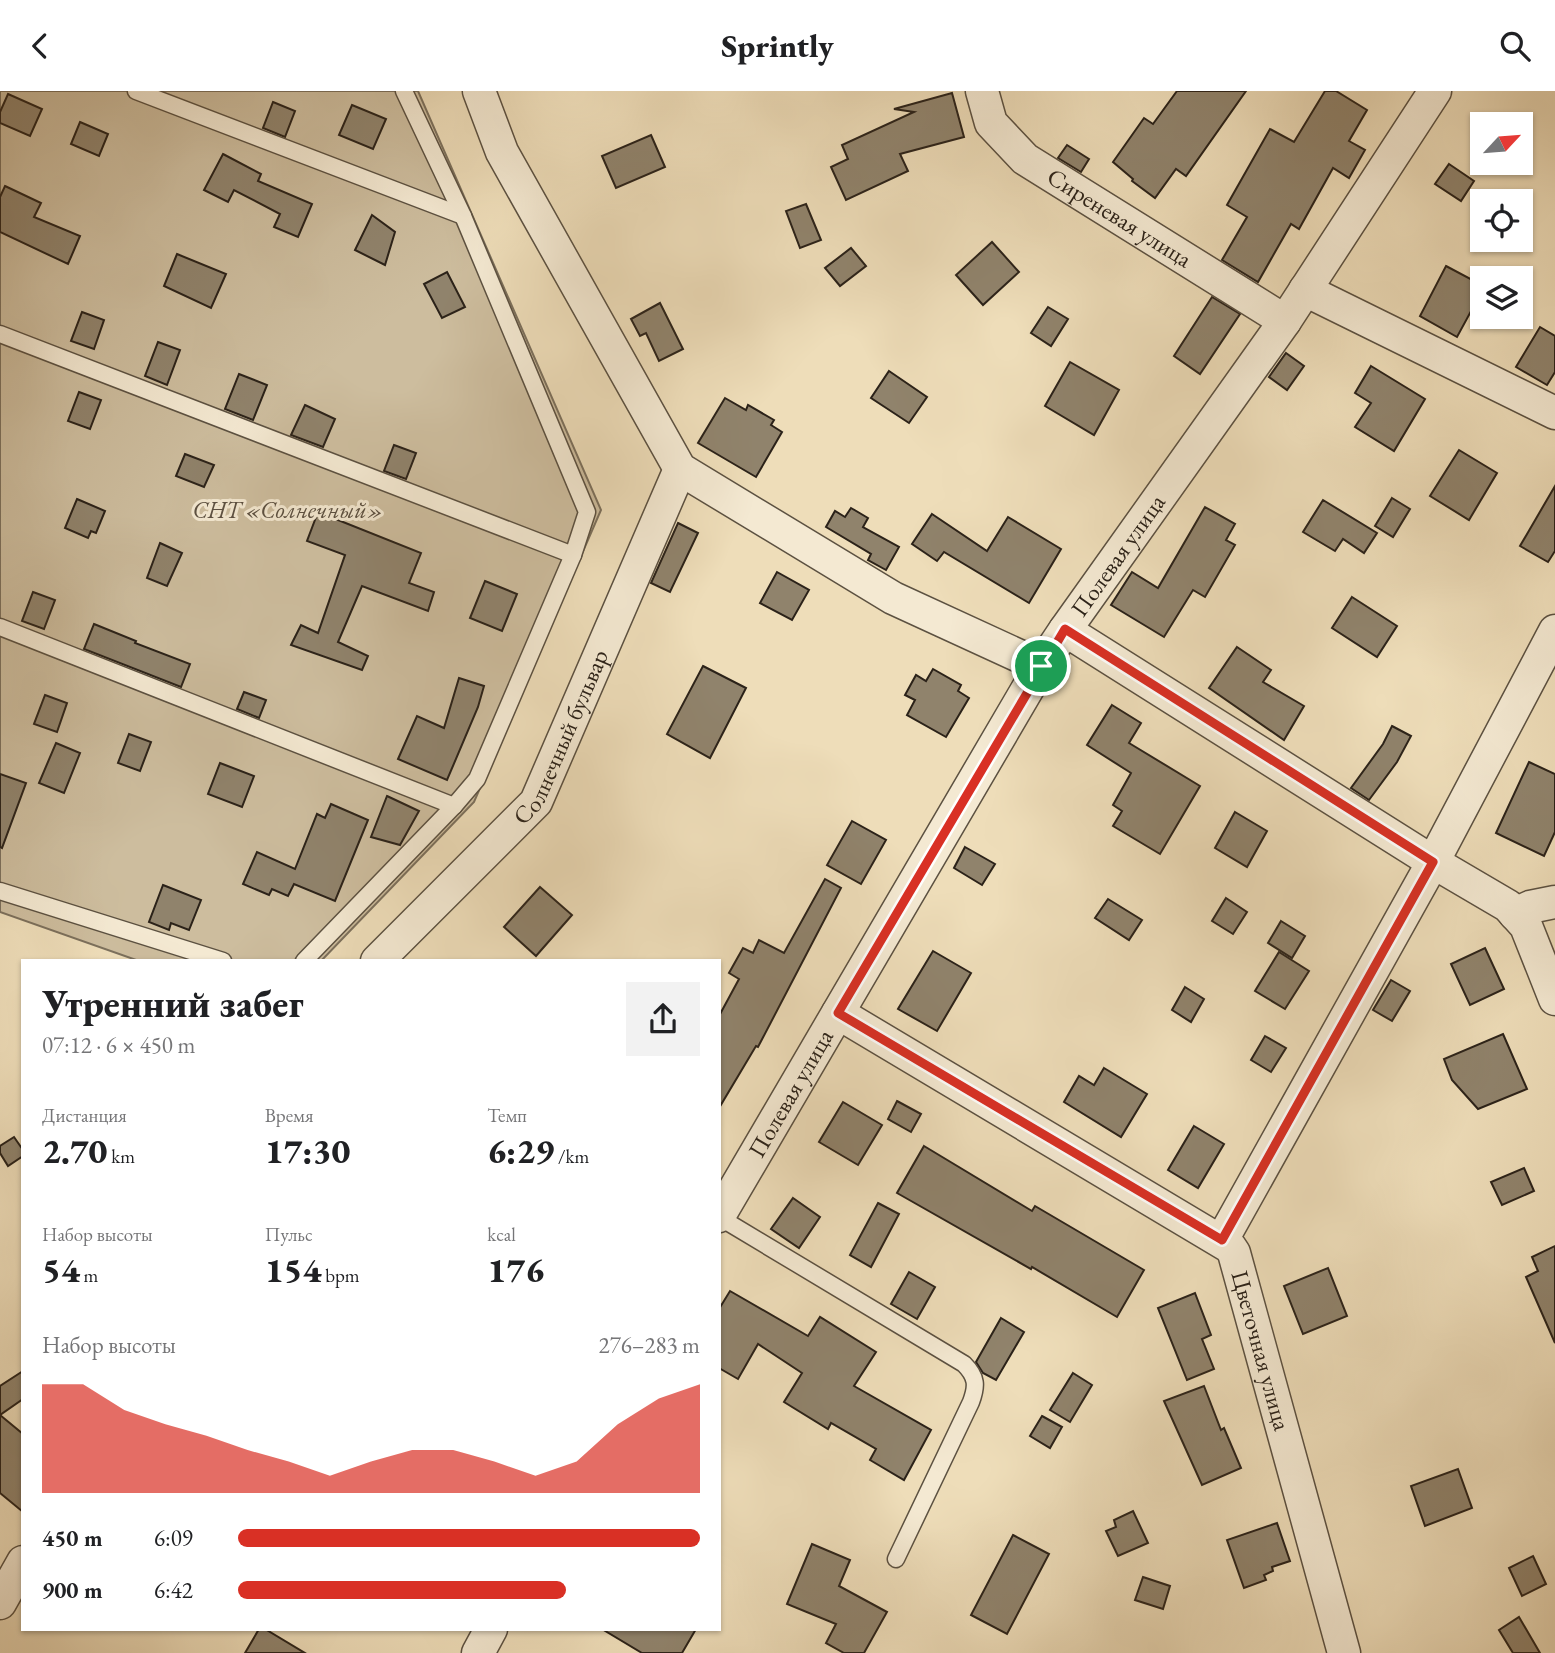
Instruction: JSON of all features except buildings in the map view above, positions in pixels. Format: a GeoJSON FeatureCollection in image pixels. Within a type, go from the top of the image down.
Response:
{"type":"FeatureCollection","features":[{"type":"Feature","properties":{"kind":"street"},"geometry":{"type":"LineString","coordinates":[[479,91],[502,152],[680,469],[893,597],[1041,666]]}},
{"type":"Feature","properties":{"kind":"street","name":"Сиреневая улица"},"geometry":{"type":"LineString","coordinates":[[982,91],[991,123],[1025,159],[1285,321]]}},
{"type":"Feature","properties":{"kind":"street","name":"Полевая улица"},"geometry":{"type":"LineString","coordinates":[[721,1213],[1041,666],[1285,321],[1436,91]]}},
{"type":"Feature","properties":{"kind":"street"},"geometry":{"type":"LineString","coordinates":[[1305,290],[1555,413]]}},
{"type":"Feature","properties":{"kind":"street","name":"Солнечный бульвар"},"geometry":{"type":"LineString","coordinates":[[379,959],[536,802],[680,469]]}},
{"type":"Feature","properties":{"kind":"street"},"geometry":{"type":"LineString","coordinates":[[1065,629],[1433,862],[1508,906],[1526,926],[1555,999]]}},
{"type":"Feature","properties":{"kind":"street"},"geometry":{"type":"LineString","coordinates":[[1222,1240],[1433,862],[1555,631]]}},
{"type":"Feature","properties":{"kind":"street"},"geometry":{"type":"LineString","coordinates":[[1515,913],[1555,902]]}},
{"type":"Feature","properties":{"kind":"street","name":"Цветочная улица"},"geometry":{"type":"LineString","coordinates":[[838,1013],[1222,1240],[1234,1253],[1344,1653]]}},
{"type":"Feature","properties":{"kind":"street"},"geometry":{"type":"LineString","coordinates":[[0,1602],[21,1565]]}},
{"type":"Feature","properties":{"kind":"street"},"geometry":{"type":"LineString","coordinates":[[478,1653],[490,1631]]}},
{"type":"Feature","properties":{"kind":"lane"},"geometry":{"type":"LineString","coordinates":[[136,91],[463,216]]}},
{"type":"Feature","properties":{"kind":"lane"},"geometry":{"type":"LineString","coordinates":[[306,959],[477,779],[573,555],[587,512],[463,216],[404,91]]}},
{"type":"Feature","properties":{"kind":"lane"},"geometry":{"type":"LineString","coordinates":[[0,334],[573,555]]}},
{"type":"Feature","properties":{"kind":"lane"},"geometry":{"type":"LineString","coordinates":[[0,627],[454,806]]}},
{"type":"Feature","properties":{"kind":"lane"},"geometry":{"type":"LineString","coordinates":[[0,891],[217,959]]}},
{"type":"Feature","properties":{"kind":"lane"},"geometry":{"type":"LineString","coordinates":[[721,1217],[964,1364],[973,1373],[976,1382],[971,1402],[895,1559]]}},
{"type":"Feature","properties":{"kind":"green space","name":"СНТ «Солнечный»"},"geometry":{"type":"Polygon","coordinates":[[[0,91],[418,91],[601,510],[474,802],[323,959],[133,959],[0,912],[0,91]]]}},
{"type":"Feature","properties":{"kind":"route"},"geometry":{"type":"LineString","coordinates":[[1065,629],[1433,862],[1222,1240],[838,1013],[1041,666],[1065,629]]}}]}
